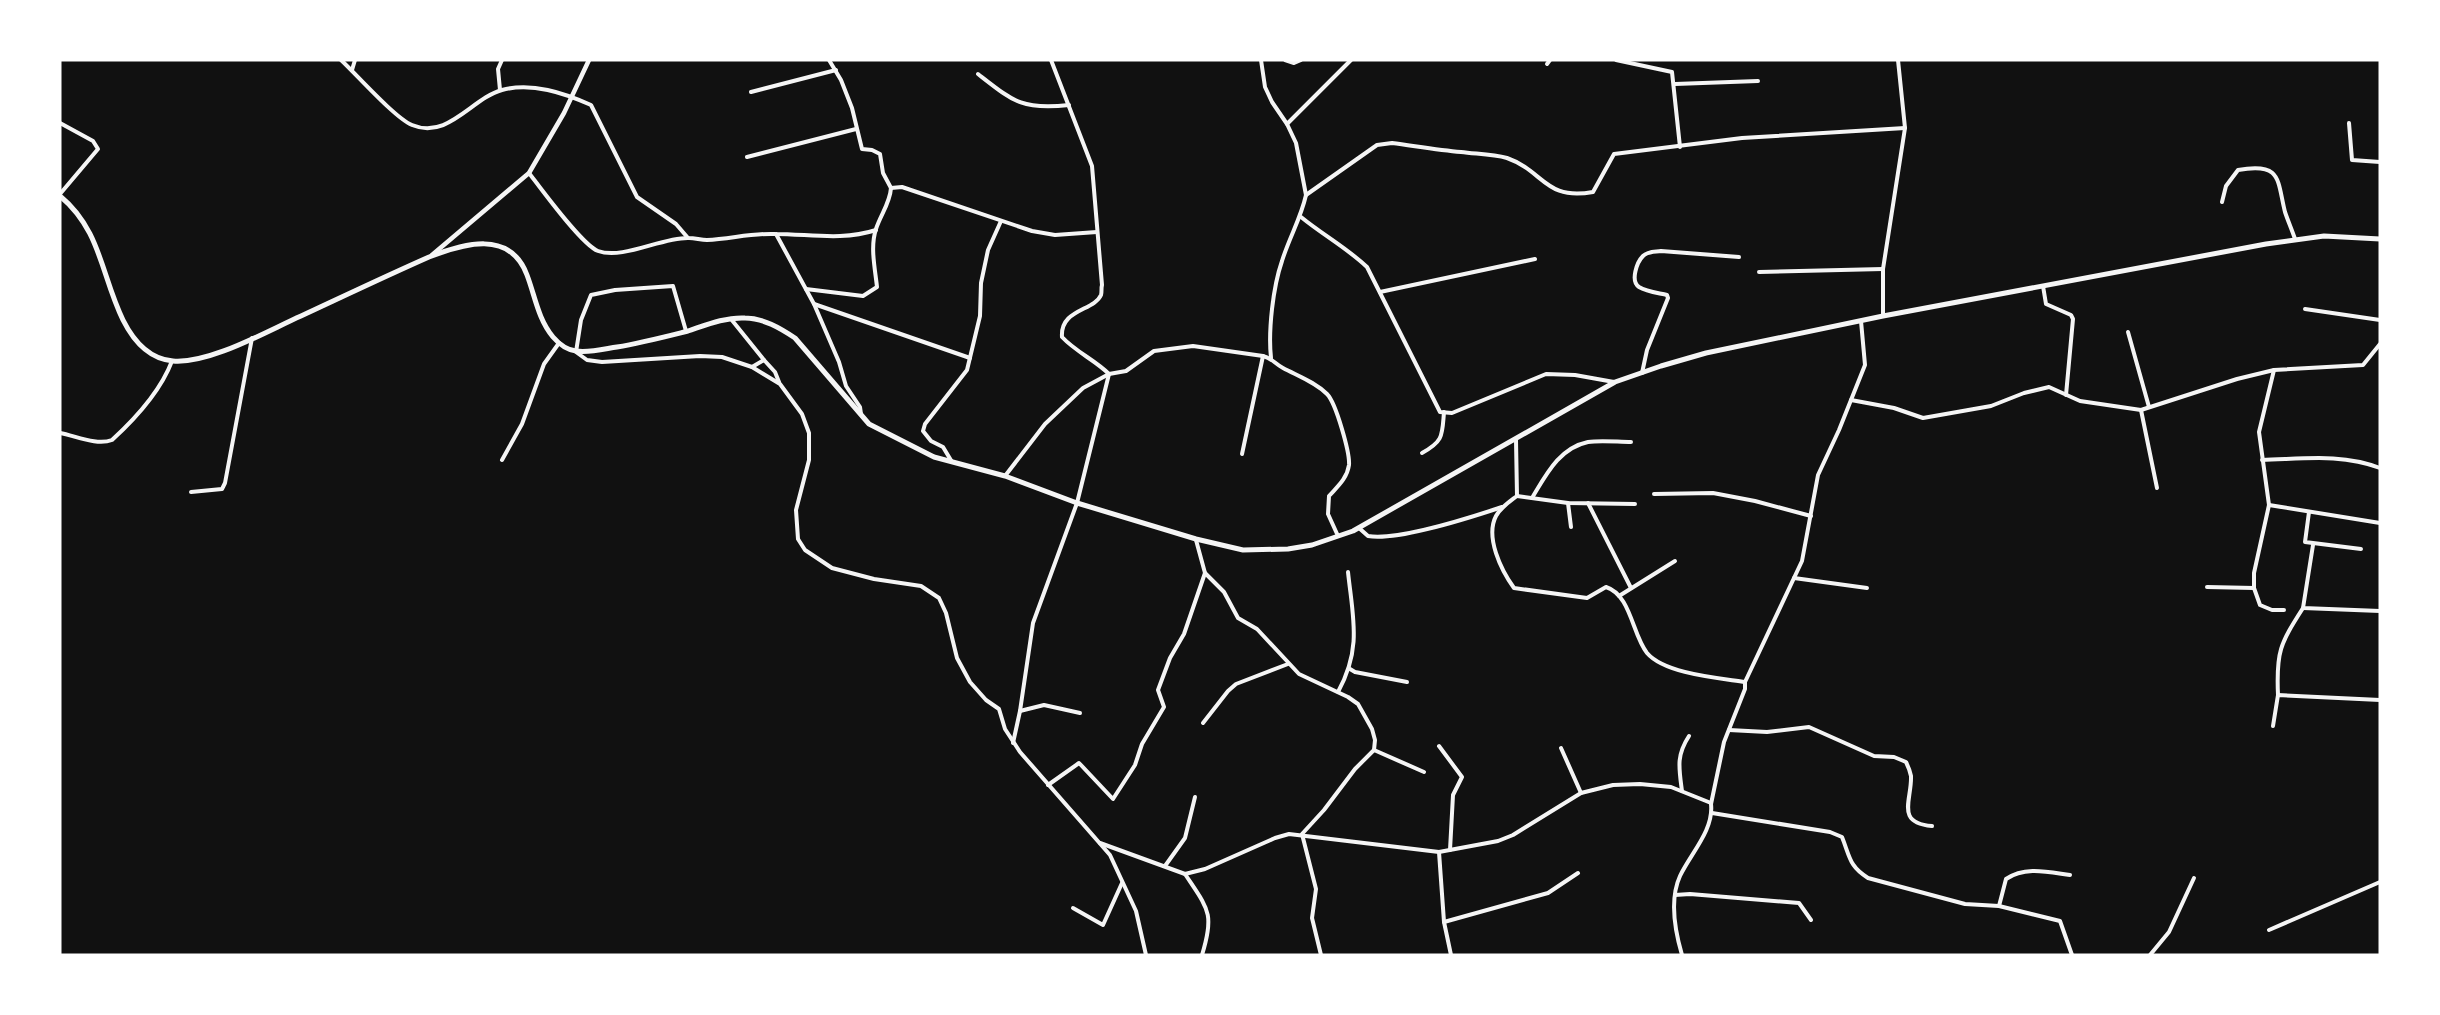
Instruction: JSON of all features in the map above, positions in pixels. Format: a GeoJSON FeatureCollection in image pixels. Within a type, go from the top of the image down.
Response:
{"type":"FeatureCollection","features":[{"type":"Feature","properties":{"kind":"main road"},"geometry":{"type":"LineString","coordinates":[[60,195],[79,215],[93,236],[122,319],[135,340],[151,355],[172,361],[190,360],[228,349],[429,257],[457,246],[490,243],[505,249],[518,259],[526,272],[542,322],[559,343],[576,351],[630,345],[731,319],[746,318],[761,321],[795,338],[869,424],[912,447],[952,463],[1005,476],[1077,503],[1196,539],[1243,550],[1263,551],[1312,545],[1359,528],[1615,382],[1706,352],[1883,316],[2295,239],[2324,236],[2380,239]]}},
{"type":"Feature","properties":{"kind":"street"},"geometry":{"type":"LineString","coordinates":[[341,60],[404,120],[420,128],[447,124],[500,90],[532,88],[572,96],[591,105],[637,197],[676,224],[688,238]]}},
{"type":"Feature","properties":{"kind":"street"},"geometry":{"type":"LineString","coordinates":[[352,70],[355,60]]}},
{"type":"Feature","properties":{"kind":"street"},"geometry":{"type":"LineString","coordinates":[[500,90],[498,69],[501,60]]}},
{"type":"Feature","properties":{"kind":"street"},"geometry":{"type":"LineString","coordinates":[[429,257],[529,173],[551,138],[589,60]]}},
{"type":"Feature","properties":{"kind":"street"},"geometry":{"type":"LineString","coordinates":[[806,289],[863,296],[877,287],[873,250],[876,230],[890,199],[891,188],[884,173],[880,154],[862,149],[852,108],[830,60]]}},
{"type":"Feature","properties":{"kind":"street"},"geometry":{"type":"LineString","coordinates":[[1051,60],[1092,166],[1101,295],[1072,315],[1062,332],[1062,337],[1110,374]]}},
{"type":"Feature","properties":{"kind":"street"},"geometry":{"type":"LineString","coordinates":[[1261,60],[1265,87],[1296,143],[1306,195],[1301,217],[1282,262],[1270,329],[1271,358]]}},
{"type":"Feature","properties":{"kind":"street"},"geometry":{"type":"LineString","coordinates":[[1285,60],[1294,63],[1301,60]]}},
{"type":"Feature","properties":{"kind":"street"},"geometry":{"type":"LineString","coordinates":[[1287,124],[1351,60]]}},
{"type":"Feature","properties":{"kind":"street"},"geometry":{"type":"LineString","coordinates":[[1616,60],[1672,72],[1680,147]]}},
{"type":"Feature","properties":{"kind":"street"},"geometry":{"type":"LineString","coordinates":[[1883,316],[1883,269],[1905,128],[1898,60]]}},
{"type":"Feature","properties":{"kind":"street"},"geometry":{"type":"LineString","coordinates":[[751,92],[836,70]]}},
{"type":"Feature","properties":{"kind":"street"},"geometry":{"type":"LineString","coordinates":[[978,74],[1008,96],[1027,106],[1068,105]]}},
{"type":"Feature","properties":{"kind":"street"},"geometry":{"type":"LineString","coordinates":[[1675,84],[1758,81]]}},
{"type":"Feature","properties":{"kind":"street"},"geometry":{"type":"LineString","coordinates":[[60,123],[93,141],[98,149],[60,195]]}},
{"type":"Feature","properties":{"kind":"street"},"geometry":{"type":"LineString","coordinates":[[2349,123],[2352,160],[2380,162]]}},
{"type":"Feature","properties":{"kind":"street"},"geometry":{"type":"LineString","coordinates":[[1306,195],[1377,145],[1385,143],[1508,159],[1554,190],[1568,194],[1580,194],[1593,192],[1614,154],[1742,138],[1905,128]]}},
{"type":"Feature","properties":{"kind":"street"},"geometry":{"type":"LineString","coordinates":[[747,157],[856,129]]}},
{"type":"Feature","properties":{"kind":"street"},"geometry":{"type":"LineString","coordinates":[[2222,201],[2226,186],[2238,170],[2252,168],[2275,175],[2282,188],[2285,211],[2295,239]]}},
{"type":"Feature","properties":{"kind":"street"},"geometry":{"type":"LineString","coordinates":[[529,173],[584,243],[599,252],[615,254],[663,241],[688,238],[706,240],[776,234],[823,238],[861,235],[876,230]]}},
{"type":"Feature","properties":{"kind":"street"},"geometry":{"type":"LineString","coordinates":[[891,188],[902,187],[1032,231],[1054,235],[1097,232]]}},
{"type":"Feature","properties":{"kind":"street"},"geometry":{"type":"LineString","coordinates":[[1301,217],[1326,237],[1348,249],[1367,267],[1440,412],[1452,413],[1546,374],[1575,375],[1615,382]]}},
{"type":"Feature","properties":{"kind":"street"},"geometry":{"type":"LineString","coordinates":[[952,463],[943,447],[931,441],[923,431],[925,424],[964,375],[980,316],[981,283],[988,250],[1001,220]]}},
{"type":"Feature","properties":{"kind":"street"},"geometry":{"type":"LineString","coordinates":[[776,234],[814,304],[839,362],[846,386],[860,407],[861,415]]}},
{"type":"Feature","properties":{"kind":"street"},"geometry":{"type":"LineString","coordinates":[[1642,373],[1647,350],[1668,298],[1667,295],[1640,287],[1635,283],[1634,277],[1641,258],[1649,252],[1661,251],[1739,257]]}},
{"type":"Feature","properties":{"kind":"street"},"geometry":{"type":"LineString","coordinates":[[1380,292],[1535,259]]}},
{"type":"Feature","properties":{"kind":"street"},"geometry":{"type":"LineString","coordinates":[[1759,272],[1883,269]]}},
{"type":"Feature","properties":{"kind":"street"},"geometry":{"type":"LineString","coordinates":[[686,331],[673,286],[615,290],[591,296],[581,320],[576,351],[587,360],[602,362],[700,356],[722,357],[752,367],[780,384]]}},
{"type":"Feature","properties":{"kind":"street"},"geometry":{"type":"LineString","coordinates":[[2043,286],[2046,304],[2071,315],[2073,319],[2066,395]]}},
{"type":"Feature","properties":{"kind":"street"},"geometry":{"type":"LineString","coordinates":[[814,304],[970,358]]}},
{"type":"Feature","properties":{"kind":"street"},"geometry":{"type":"LineString","coordinates":[[2305,309],[2380,320]]}},
{"type":"Feature","properties":{"kind":"street"},"geometry":{"type":"LineString","coordinates":[[731,319],[775,372],[780,384],[802,414],[809,433],[809,460],[796,510],[798,539],[805,550],[832,568],[874,579],[921,586],[939,598],[946,614],[957,658],[970,682],[986,700],[999,710],[1013,743],[1110,855],[1136,911],[1146,955]]}},
{"type":"Feature","properties":{"kind":"street"},"geometry":{"type":"LineString","coordinates":[[1682,955],[1675,921],[1675,895],[1679,878],[1707,828],[1712,813],[1711,804],[1724,742],[1745,689],[1745,682],[1802,561],[1818,475],[1865,365],[1861,321]]}},
{"type":"Feature","properties":{"kind":"street"},"geometry":{"type":"LineString","coordinates":[[2128,332],[2149,407]]}},
{"type":"Feature","properties":{"kind":"street"},"geometry":{"type":"LineString","coordinates":[[191,492],[222,489],[225,483],[253,338]]}},
{"type":"Feature","properties":{"kind":"street"},"geometry":{"type":"LineString","coordinates":[[502,460],[522,424],[544,364],[559,343]]}},
{"type":"Feature","properties":{"kind":"street"},"geometry":{"type":"LineString","coordinates":[[1851,400],[1894,408],[1923,418],[1990,406],[2024,393],[2049,387],[2080,401],[2141,410],[2237,379],[2274,370],[2363,365],[2380,345]]}},
{"type":"Feature","properties":{"kind":"street"},"geometry":{"type":"LineString","coordinates":[[1005,476],[1045,424],[1083,388],[1110,374],[1126,371],[1154,351],[1193,346],[1263,356],[1271,358],[1279,366],[1320,388],[1330,397],[1338,414],[1349,464],[1343,481],[1329,496],[1328,514],[1338,537]]}},
{"type":"Feature","properties":{"kind":"street"},"geometry":{"type":"LineString","coordinates":[[1242,454],[1263,356]]}},
{"type":"Feature","properties":{"kind":"street"},"geometry":{"type":"LineString","coordinates":[[752,367],[765,360]]}},
{"type":"Feature","properties":{"kind":"street"},"geometry":{"type":"LineString","coordinates":[[60,433],[97,441],[112,440],[148,400],[167,373],[172,361]]}},
{"type":"Feature","properties":{"kind":"street"},"geometry":{"type":"LineString","coordinates":[[2274,370],[2259,432],[2270,505],[2254,573],[2254,588],[2260,605],[2272,610],[2284,610]]}},
{"type":"Feature","properties":{"kind":"street"},"geometry":{"type":"LineString","coordinates":[[1013,743],[1033,623],[1077,503],[1110,374]]}},
{"type":"Feature","properties":{"kind":"street"},"geometry":{"type":"LineString","coordinates":[[2141,410],[2157,488]]}},
{"type":"Feature","properties":{"kind":"street"},"geometry":{"type":"LineString","coordinates":[[1422,453],[1434,447],[1442,439],[1444,412]]}},
{"type":"Feature","properties":{"kind":"street"},"geometry":{"type":"LineString","coordinates":[[1516,440],[1517,496]]}},
{"type":"Feature","properties":{"kind":"street"},"geometry":{"type":"LineString","coordinates":[[1532,498],[1552,465],[1562,455],[1587,442],[1631,442]]}},
{"type":"Feature","properties":{"kind":"street"},"geometry":{"type":"LineString","coordinates":[[2262,460],[2342,458],[2362,461],[2380,468]]}},
{"type":"Feature","properties":{"kind":"street"},"geometry":{"type":"LineString","coordinates":[[1654,494],[1713,493],[1755,501],[1811,516]]}},
{"type":"Feature","properties":{"kind":"street"},"geometry":{"type":"LineString","coordinates":[[1359,528],[1368,536],[1387,537],[1476,516],[1503,506],[1517,496],[1568,503],[1635,504]]}},
{"type":"Feature","properties":{"kind":"street"},"geometry":{"type":"LineString","coordinates":[[1568,503],[1572,527]]}},
{"type":"Feature","properties":{"kind":"street"},"geometry":{"type":"LineString","coordinates":[[1588,503],[1631,588]]}},
{"type":"Feature","properties":{"kind":"street"},"geometry":{"type":"LineString","coordinates":[[2270,505],[2380,523]]}},
{"type":"Feature","properties":{"kind":"street"},"geometry":{"type":"LineString","coordinates":[[1503,506],[1495,517],[1494,544],[1506,577],[1514,588],[1587,598],[1605,587],[1614,590],[1647,653],[1663,664],[1696,674],[1745,682]]}},
{"type":"Feature","properties":{"kind":"street"},"geometry":{"type":"LineString","coordinates":[[2309,512],[2305,542],[2361,549]]}},
{"type":"Feature","properties":{"kind":"street"},"geometry":{"type":"LineString","coordinates":[[1196,539],[1205,573],[1224,592],[1238,618],[1257,628],[1299,674],[1358,704],[1373,734],[1374,750],[1355,769],[1324,810],[1302,834]]}},
{"type":"Feature","properties":{"kind":"street"},"geometry":{"type":"LineString","coordinates":[[2273,726],[2278,695],[2276,663],[2284,637],[2303,608],[2313,544]]}},
{"type":"Feature","properties":{"kind":"street"},"geometry":{"type":"LineString","coordinates":[[1619,597],[1675,561]]}},
{"type":"Feature","properties":{"kind":"street"},"geometry":{"type":"LineString","coordinates":[[1338,692],[1350,669],[1354,642],[1348,572]]}},
{"type":"Feature","properties":{"kind":"street"},"geometry":{"type":"LineString","coordinates":[[1048,785],[1079,763],[1113,799],[1135,765],[1142,744],[1164,707],[1158,690],[1170,658],[1184,634],[1205,573]]}},
{"type":"Feature","properties":{"kind":"street"},"geometry":{"type":"LineString","coordinates":[[1794,578],[1867,588]]}},
{"type":"Feature","properties":{"kind":"street"},"geometry":{"type":"LineString","coordinates":[[2207,587],[2254,588]]}},
{"type":"Feature","properties":{"kind":"street"},"geometry":{"type":"LineString","coordinates":[[2303,608],[2380,611]]}},
{"type":"Feature","properties":{"kind":"street"},"geometry":{"type":"LineString","coordinates":[[1203,723],[1236,684],[1288,663]]}},
{"type":"Feature","properties":{"kind":"street"},"geometry":{"type":"LineString","coordinates":[[1350,669],[1365,675],[1407,682]]}},
{"type":"Feature","properties":{"kind":"street"},"geometry":{"type":"LineString","coordinates":[[2278,695],[2380,700]]}},
{"type":"Feature","properties":{"kind":"street"},"geometry":{"type":"LineString","coordinates":[[1020,711],[1044,705],[1080,713]]}},
{"type":"Feature","properties":{"kind":"street"},"geometry":{"type":"LineString","coordinates":[[1729,730],[1767,732],[1809,727],[1874,756],[1894,757],[1906,762],[1911,774],[1907,805],[1909,816],[1918,825],[1932,826]]}},
{"type":"Feature","properties":{"kind":"street"},"geometry":{"type":"LineString","coordinates":[[1682,791],[1678,765],[1680,750],[1689,736]]}},
{"type":"Feature","properties":{"kind":"street"},"geometry":{"type":"LineString","coordinates":[[1439,746],[1462,777],[1453,795],[1450,850]]}},
{"type":"Feature","properties":{"kind":"street"},"geometry":{"type":"LineString","coordinates":[[1561,748],[1581,793]]}},
{"type":"Feature","properties":{"kind":"street"},"geometry":{"type":"LineString","coordinates":[[1374,750],[1424,772]]}},
{"type":"Feature","properties":{"kind":"street"},"geometry":{"type":"LineString","coordinates":[[1185,874],[1204,869],[1289,834],[1439,852],[1498,841],[1513,835],[1581,793],[1613,785],[1640,784],[1671,787],[1711,804]]}},
{"type":"Feature","properties":{"kind":"street"},"geometry":{"type":"LineString","coordinates":[[1165,866],[1185,838],[1195,797]]}},
{"type":"Feature","properties":{"kind":"street"},"geometry":{"type":"LineString","coordinates":[[1712,813],[1830,832],[1842,837],[1850,862],[1856,871],[1868,878],[1965,903],[1999,906],[2060,921],[2072,955]]}},
{"type":"Feature","properties":{"kind":"street"},"geometry":{"type":"LineString","coordinates":[[1302,834],[1316,889],[1312,918],[1321,955]]}},
{"type":"Feature","properties":{"kind":"street"},"geometry":{"type":"LineString","coordinates":[[1100,843],[1185,874],[1206,907],[1209,918],[1210,931],[1202,955]]}},
{"type":"Feature","properties":{"kind":"street"},"geometry":{"type":"LineString","coordinates":[[1439,852],[1444,922],[1451,955]]}},
{"type":"Feature","properties":{"kind":"street"},"geometry":{"type":"LineString","coordinates":[[1999,906],[2006,879],[2015,873],[2031,871],[2070,875]]}},
{"type":"Feature","properties":{"kind":"street"},"geometry":{"type":"LineString","coordinates":[[1444,922],[1548,893],[1578,873]]}},
{"type":"Feature","properties":{"kind":"street"},"geometry":{"type":"LineString","coordinates":[[2150,955],[2169,932],[2194,878]]}},
{"type":"Feature","properties":{"kind":"street"},"geometry":{"type":"LineString","coordinates":[[1073,908],[1103,925],[1122,882]]}},
{"type":"Feature","properties":{"kind":"street"},"geometry":{"type":"LineString","coordinates":[[2269,930],[2380,882]]}},
{"type":"Feature","properties":{"kind":"street"},"geometry":{"type":"LineString","coordinates":[[1675,895],[1690,894],[1799,903],[1811,920]]}}]}
